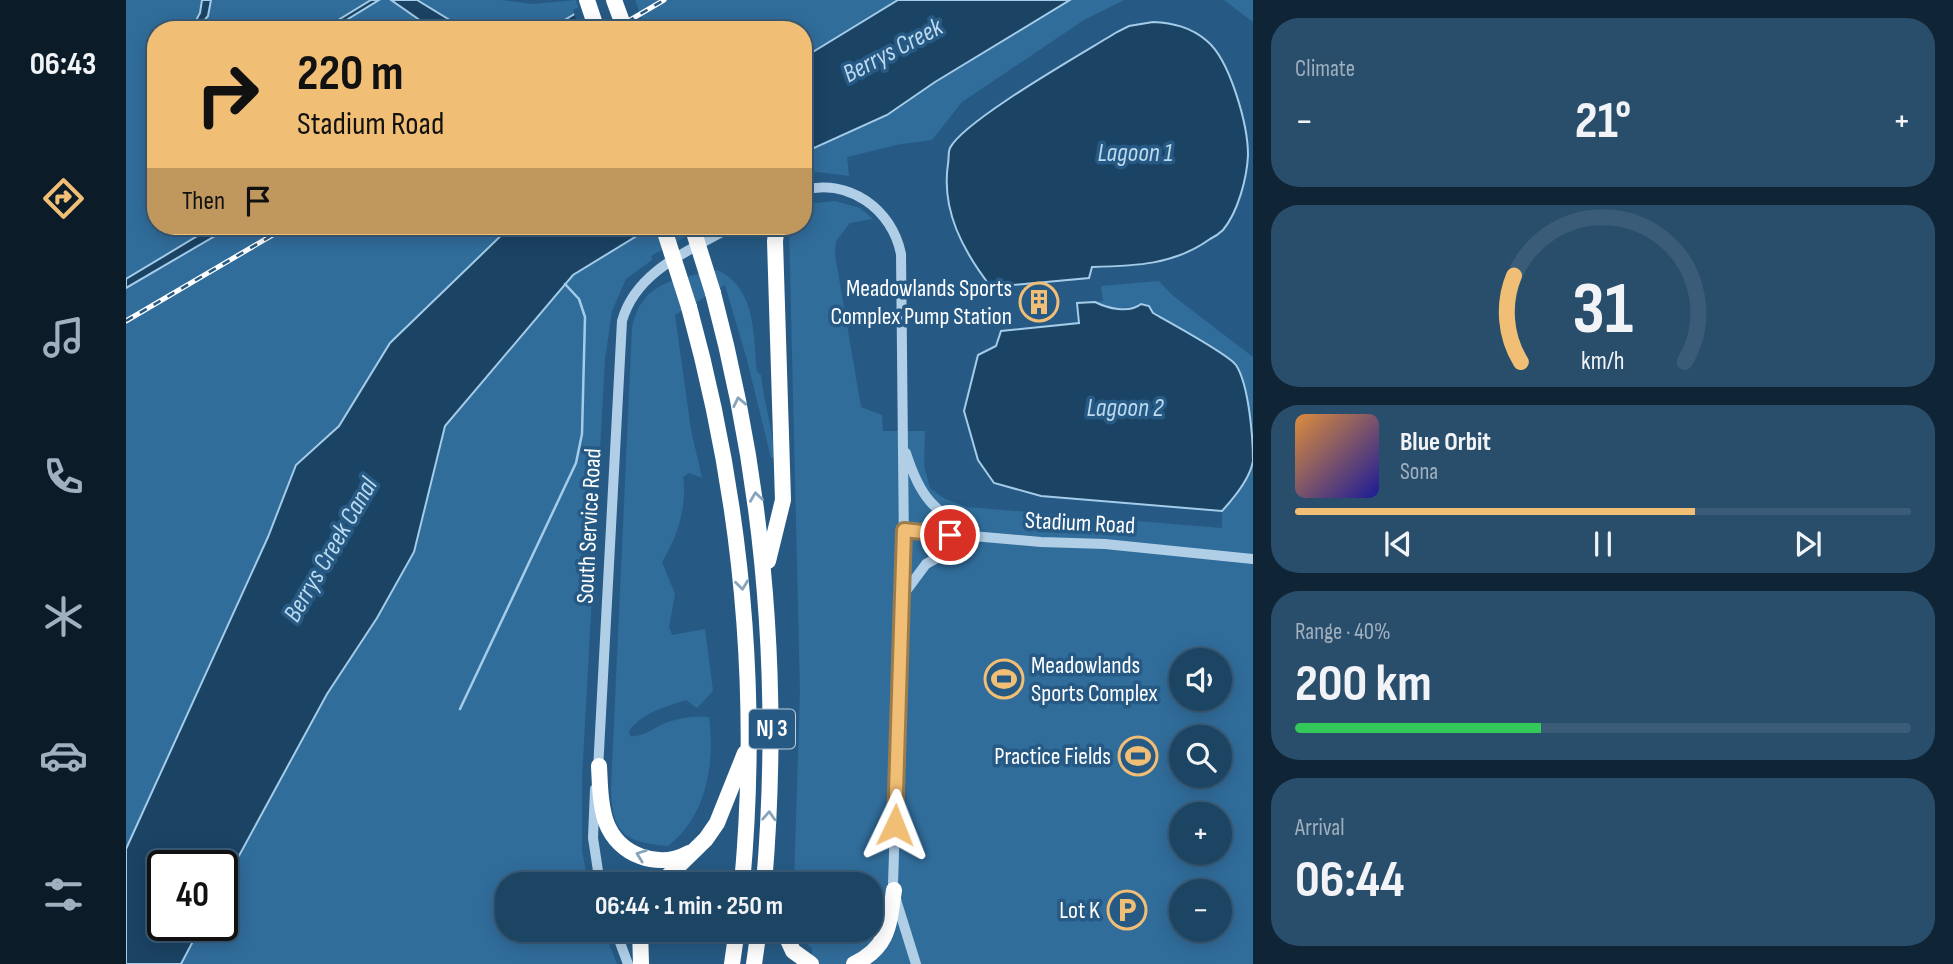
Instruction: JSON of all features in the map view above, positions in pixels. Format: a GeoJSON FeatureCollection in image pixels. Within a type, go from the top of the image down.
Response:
{"type":"FeatureCollection","features":[{"type":"Feature","properties":{"kind":"highway"},"geometry":{"type":"LineString","coordinates":[[587,0],[594,21]]}},
{"type":"Feature","properties":{"kind":"highway"},"geometry":{"type":"LineString","coordinates":[[614,0],[622,21]]}},
{"type":"Feature","properties":{"kind":"highway","name":"NJ 3"},"geometry":{"type":"LineString","coordinates":[[666,235],[689,307],[712,396],[732,501],[744,598],[750,743],[743,872]]}},
{"type":"Feature","properties":{"kind":"highway","name":"NJ 3"},"geometry":{"type":"LineString","coordinates":[[695,235],[733,372],[746,436],[765,574],[772,746],[765,872]]}},
{"type":"Feature","properties":{"kind":"highway"},"geometry":{"type":"LineString","coordinates":[[765,235],[771,403],[782,459]]}},
{"type":"Feature","properties":{"kind":"highway"},"geometry":{"type":"LineString","coordinates":[[765,574],[783,500],[776,235]]}},
{"type":"Feature","properties":{"kind":"highway"},"geometry":{"type":"LineString","coordinates":[[672,872],[717,823],[750,743]]}},
{"type":"Feature","properties":{"kind":"highway"},"geometry":{"type":"LineString","coordinates":[[599,766],[601,803],[606,822],[614,837],[625,848],[640,856],[663,860],[683,856],[697,848]]}},
{"type":"Feature","properties":{"kind":"highway"},"geometry":{"type":"LineString","coordinates":[[854,964],[871,954],[884,939],[890,921],[894,890]]}},
{"type":"Feature","properties":{"kind":"highway"},"geometry":{"type":"LineString","coordinates":[[640,942],[641,964]]}},
{"type":"Feature","properties":{"kind":"highway"},"geometry":{"type":"LineString","coordinates":[[732,964],[735,942]]}},
{"type":"Feature","properties":{"kind":"highway"},"geometry":{"type":"LineString","coordinates":[[754,964],[757,942]]}},
{"type":"Feature","properties":{"kind":"highway"},"geometry":{"type":"LineString","coordinates":[[789,942],[793,951],[811,964]]}},
{"type":"Feature","properties":{"kind":"street"},"geometry":{"type":"LineString","coordinates":[[812,189],[829,187],[860,196],[884,217],[897,238],[902,270],[904,530],[894,890],[916,964]]}},
{"type":"Feature","properties":{"kind":"street","name":"South Service Road"},"geometry":{"type":"LineString","coordinates":[[598,872],[593,825],[599,766],[622,321],[632,296],[650,276],[718,235]]}},
{"type":"Feature","properties":{"kind":"street"},"geometry":{"type":"LineString","coordinates":[[901,599],[926,564],[975,537],[929,503],[915,479],[903,443]]}},
{"type":"Feature","properties":{"kind":"street","name":"Stadium Road"},"geometry":{"type":"LineString","coordinates":[[904,530],[1041,542],[1105,544],[1253,559]]}},
{"type":"Feature","properties":{"kind":"street"},"geometry":{"type":"LineString","coordinates":[[620,942],[628,964]]}},
{"type":"Feature","properties":{"kind":"shaded area"},"geometry":{"type":"Polygon","coordinates":[[[126,0],[502,0],[532,4],[576,0],[582,21],[147,21],[147,235],[502,235],[390,343],[339,426],[296,465],[268,537],[126,849],[126,0]]]}},
{"type":"Feature","properties":{"kind":"shaded area"},"geometry":{"type":"Polygon","coordinates":[[[635,0],[898,0],[812,53],[812,21],[643,21],[635,0]]]}},
{"type":"Feature","properties":{"kind":"shaded area"},"geometry":{"type":"Polygon","coordinates":[[[1069,0],[1124,0],[1084,20],[962,102],[932,140],[901,144],[847,157],[849,176],[812,173],[812,149],[887,115],[935,82],[1069,0]]]}},
{"type":"Feature","properties":{"kind":"shaded area"},"geometry":{"type":"Polygon","coordinates":[[[1224,0],[1253,0],[1253,22],[1224,0]]]}},
{"type":"Feature","properties":{"kind":"shaded area","name":"Meadowlands Sports Complex"},"geometry":{"type":"Polygon","coordinates":[[[835,201],[860,208],[873,219],[850,223],[836,241],[835,255],[861,407],[882,415],[883,431],[925,431],[924,466],[930,488],[945,499],[967,507],[1222,528],[1222,511],[1236,497],[1253,462],[1253,964],[812,964],[812,948],[804,942],[883,942],[883,872],[794,872],[800,691],[789,235],[812,235],[812,203],[835,201]]]}},
{"type":"Feature","properties":{"kind":"shaded area"},"geometry":{"type":"Polygon","coordinates":[[[638,235],[689,235],[651,256],[652,260],[626,279],[612,311],[605,359],[582,778],[582,850],[586,872],[495,872],[495,942],[608,942],[617,964],[181,964],[193,941],[238,941],[238,858],[327,694],[377,618],[414,552],[445,427],[573,275],[638,235]]]}},
{"type":"Feature","properties":{"kind":"shaded area"},"geometry":{"type":"Polygon","coordinates":[[[717,270],[730,278],[746,301],[775,458],[771,458],[725,285],[675,315],[691,430],[702,478],[689,473],[683,477],[684,499],[680,521],[662,562],[675,594],[669,627],[672,635],[705,629],[713,691],[697,708],[686,700],[670,705],[641,719],[629,731],[630,736],[635,736],[678,719],[709,717],[711,752],[700,804],[692,820],[668,846],[641,842],[623,833],[614,816],[612,804],[632,328],[637,312],[652,291],[675,280],[717,270]]]}},
{"type":"Feature","properties":{"kind":"shaded area"},"geometry":{"type":"Polygon","coordinates":[[[1159,281],[1172,295],[1253,357],[1253,428],[1235,364],[1153,313],[1149,306],[1108,309],[1095,302],[1103,301],[1101,286],[1159,281]]]}},
{"type":"Feature","properties":{"kind":"water"},"geometry":{"type":"Polygon","coordinates":[[[202,0],[211,0],[208,16],[204,21],[196,21],[202,0]]]}},
{"type":"Feature","properties":{"kind":"water"},"geometry":{"type":"Polygon","coordinates":[[[371,0],[379,0],[345,21],[337,21],[371,0]]]}},
{"type":"Feature","properties":{"kind":"water"},"geometry":{"type":"Polygon","coordinates":[[[391,0],[417,0],[451,21],[421,21],[391,0]]]}},
{"type":"Feature","properties":{"kind":"water"},"geometry":{"type":"Polygon","coordinates":[[[598,0],[625,0],[587,21],[563,21],[598,0]]]}},
{"type":"Feature","properties":{"kind":"water","name":"Berrys Creek"},"geometry":{"type":"Polygon","coordinates":[[[898,0],[1070,0],[935,82],[887,115],[812,149],[812,53],[898,0]]]}},
{"type":"Feature","properties":{"kind":"water","name":"Lagoon 1"},"geometry":{"type":"Polygon","coordinates":[[[1153,22],[1182,27],[1207,41],[1223,63],[1236,94],[1245,127],[1248,155],[1241,194],[1228,223],[1220,233],[1196,248],[1168,259],[1139,265],[1092,267],[1089,278],[991,287],[971,259],[951,214],[947,181],[950,148],[978,121],[1054,70],[1129,26],[1153,22]]]}},
{"type":"Feature","properties":{"kind":"water"},"geometry":{"type":"Polygon","coordinates":[[[199,235],[217,235],[126,288],[126,279],[199,235]]]}},
{"type":"Feature","properties":{"kind":"water","name":"Berrys Creek Canal"},"geometry":{"type":"Polygon","coordinates":[[[502,235],[638,235],[573,275],[445,426],[414,552],[377,618],[327,694],[238,858],[238,850],[147,850],[147,941],[193,941],[181,964],[126,964],[126,849],[268,537],[296,465],[339,426],[390,343],[502,235]]]}},
{"type":"Feature","properties":{"kind":"water","name":"Lagoon 2"},"geometry":{"type":"Polygon","coordinates":[[[1095,302],[1118,309],[1130,309],[1141,304],[1149,306],[1153,313],[1210,346],[1236,365],[1247,398],[1253,461],[1245,481],[1222,511],[1041,496],[994,483],[978,460],[964,411],[978,355],[996,346],[1001,331],[1079,323],[1077,303],[1095,302]]]}},
{"type":"Feature","properties":{"kind":"pier"},"geometry":{"type":"Polygon","coordinates":[[[591,0],[629,0],[593,21],[576,21],[573,10],[591,0]]]}},
{"type":"Feature","properties":{"kind":"waterway"},"geometry":{"type":"LineString","coordinates":[[460,709],[576,463],[582,434],[585,317],[579,299],[565,284]]}},
{"type":"Feature","properties":{"kind":"railway"},"geometry":{"type":"LineString","coordinates":[[628,21],[664,0]]}},
{"type":"Feature","properties":{"kind":"railway"},"geometry":{"type":"LineString","coordinates":[[126,321],[273,235]]}},
{"type":"Feature","properties":{"kind":"place","name":"Meadowlands Sports Complex Pump Station"},"geometry":{"type":"Point","coordinates":[1039,302]}},
{"type":"Feature","properties":{"kind":"place","name":"Meadowlands Sports Complex"},"geometry":{"type":"Point","coordinates":[1004,679]}},
{"type":"Feature","properties":{"kind":"place","name":"Practice Fields"},"geometry":{"type":"Point","coordinates":[1138,756]}},
{"type":"Feature","properties":{"kind":"place","name":"Lot K"},"geometry":{"type":"Point","coordinates":[1127,910]}},
{"type":"Feature","properties":{"kind":"route"},"geometry":{"type":"LineString","coordinates":[[895,825],[904,530],[950,535]]}}]}
